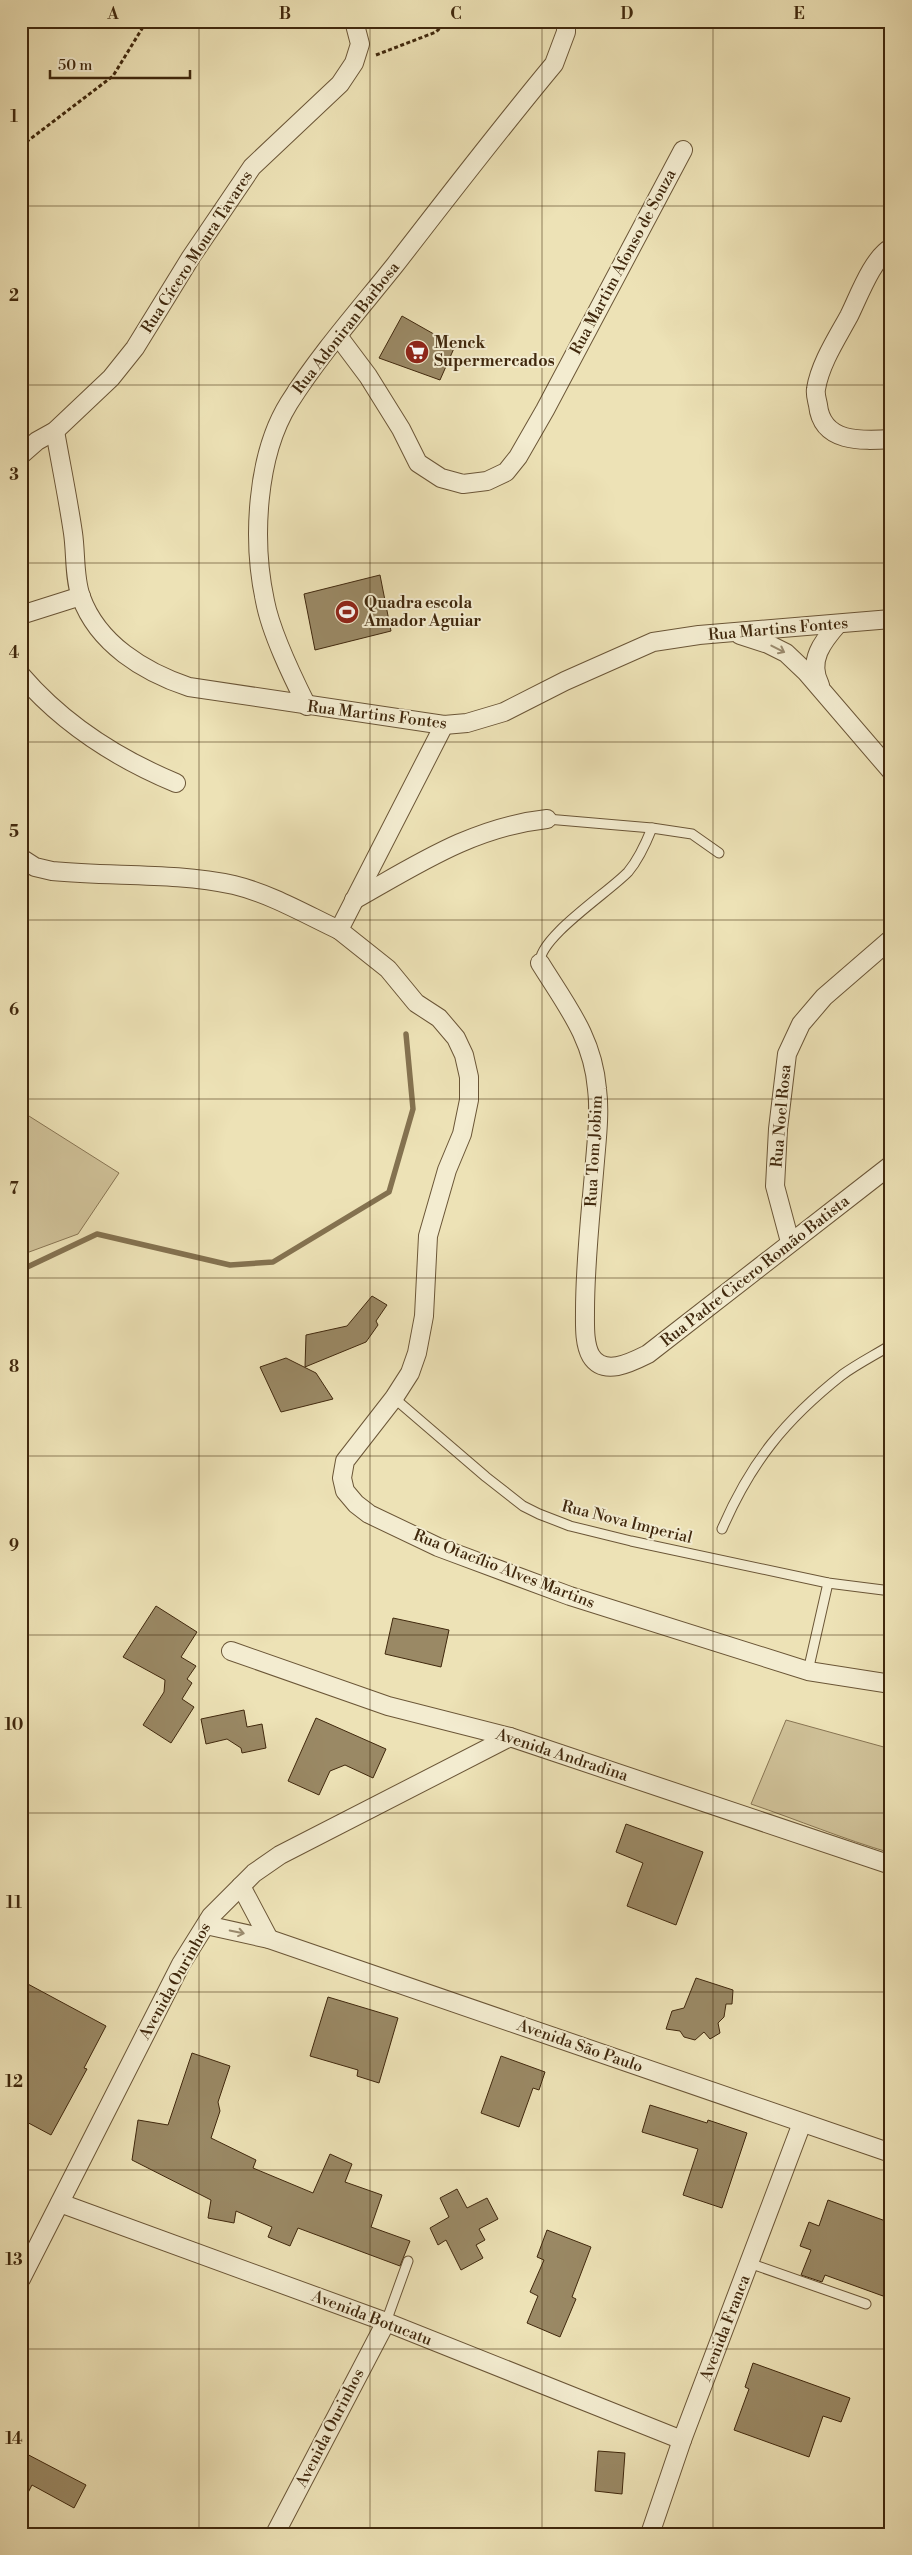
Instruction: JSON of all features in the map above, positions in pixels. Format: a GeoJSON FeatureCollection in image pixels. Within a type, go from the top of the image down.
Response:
{"type":"FeatureCollection","features":[{"type":"Feature","properties":{"kind":"street","name":"Rua Cícero Moura Tavares"},"geometry":{"type":"LineString","coordinates":[[55,432],[111,378],[135,348],[191,257],[252,167],[340,84],[354,63],[360,44],[354,21]]}},
{"type":"Feature","properties":{"kind":"street","name":"Rua Adoniran Barbosa"},"geometry":{"type":"LineString","coordinates":[[307,706],[265,602],[259,559],[258,512],[264,471],[274,437],[288,404],[338,336],[554,64],[566,32],[566,21]]}},
{"type":"Feature","properties":{"kind":"street","name":"Rua Martim Afonso de Souza"},"geometry":{"type":"LineString","coordinates":[[338,336],[401,429],[418,463],[441,478],[462,484],[487,481],[506,472],[518,457],[545,410],[683,150]]}},
{"type":"Feature","properties":{"kind":"street"},"geometry":{"type":"LineString","coordinates":[[891,248],[886,250],[873,269],[826,359],[816,390],[819,415],[832,432],[846,438],[867,441],[891,439]]}},
{"type":"Feature","properties":{"kind":"street"},"geometry":{"type":"LineString","coordinates":[[21,455],[37,442],[55,432]]}},
{"type":"Feature","properties":{"kind":"street","name":"Rua Martins Fontes"},"geometry":{"type":"LineString","coordinates":[[55,432],[73,532],[80,596],[88,612],[108,641],[137,664],[168,680],[216,692],[444,725],[467,723],[504,712],[564,681],[654,642],[891,619]]}},
{"type":"Feature","properties":{"kind":"street"},"geometry":{"type":"LineString","coordinates":[[21,614],[80,596]]}},
{"type":"Feature","properties":{"kind":"street"},"geometry":{"type":"LineString","coordinates":[[827,698],[818,681],[814,663],[822,642],[838,624]]}},
{"type":"Feature","properties":{"kind":"street"},"geometry":{"type":"LineString","coordinates":[[732,633],[768,644],[786,653],[806,672],[891,771]]}},
{"type":"Feature","properties":{"kind":"street"},"geometry":{"type":"LineString","coordinates":[[21,675],[59,714],[97,744],[129,762],[176,783]]}},
{"type":"Feature","properties":{"kind":"street"},"geometry":{"type":"LineString","coordinates":[[339,930],[444,725]]}},
{"type":"Feature","properties":{"kind":"street"},"geometry":{"type":"LineString","coordinates":[[354,900],[446,847],[518,822],[547,819]]}},
{"type":"Feature","properties":{"kind":"street","name":"Rua Otacílio Alves Martins"},"geometry":{"type":"LineString","coordinates":[[21,858],[34,867],[52,871],[184,878],[234,885],[261,894],[339,930],[388,969],[416,1003],[439,1018],[456,1038],[464,1055],[468,1077],[469,1100],[462,1134],[447,1170],[428,1236],[424,1316],[417,1353],[410,1373],[394,1398],[345,1461],[342,1478],[345,1492],[356,1504],[369,1514],[438,1547],[570,1596],[808,1671],[891,1684]]}},
{"type":"Feature","properties":{"kind":"street","name":"Rua Noel Rosa"},"geometry":{"type":"LineString","coordinates":[[790,1242],[775,1186],[778,1129],[787,1054],[801,1024],[824,997],[891,939]]}},
{"type":"Feature","properties":{"kind":"street","name":"Rua Tom Jobim"},"geometry":{"type":"LineString","coordinates":[[540,963],[570,1006],[589,1049],[598,1089],[597,1135],[585,1287],[586,1333],[590,1355],[596,1363],[614,1366]]}},
{"type":"Feature","properties":{"kind":"street","name":"Rua Padre Cicero Romão Batista"},"geometry":{"type":"LineString","coordinates":[[614,1366],[625,1365],[648,1354],[790,1242],[891,1166]]}},
{"type":"Feature","properties":{"kind":"street","name":"Avenida Andradina"},"geometry":{"type":"LineString","coordinates":[[231,1652],[388,1706],[510,1737],[891,1866]]}},
{"type":"Feature","properties":{"kind":"street","name":"Avenida Ourinhos"},"geometry":{"type":"LineString","coordinates":[[21,2279],[182,1964],[211,1916],[241,1886],[280,1855],[510,1737]]}},
{"type":"Feature","properties":{"kind":"street"},"geometry":{"type":"LineString","coordinates":[[241,1886],[269,1939]]}},
{"type":"Feature","properties":{"kind":"street","name":"Avenida São Paulo"},"geometry":{"type":"LineString","coordinates":[[206,1925],[269,1939],[891,2152]]}},
{"type":"Feature","properties":{"kind":"street","name":"Avenida Franca"},"geometry":{"type":"LineString","coordinates":[[650,2534],[682,2440],[802,2123]]}},
{"type":"Feature","properties":{"kind":"street","name":"Avenida Botucatu"},"geometry":{"type":"LineString","coordinates":[[60,2203],[386,2322],[682,2440]]}},
{"type":"Feature","properties":{"kind":"street","name":"Avenida Ourinhos"},"geometry":{"type":"LineString","coordinates":[[275,2534],[386,2322]]}},
{"type":"Feature","properties":{"kind":"lane"},"geometry":{"type":"LineString","coordinates":[[547,819],[652,828],[692,834],[719,853]]}},
{"type":"Feature","properties":{"kind":"lane","name":"Rua Tom Jobim"},"geometry":{"type":"LineString","coordinates":[[540,963],[539,956],[550,940],[629,871],[652,828]]}},
{"type":"Feature","properties":{"kind":"lane"},"geometry":{"type":"LineString","coordinates":[[722,1529],[737,1495],[754,1466],[781,1431],[843,1375],[891,1345]]}},
{"type":"Feature","properties":{"kind":"lane","name":"Rua Nova Imperial"},"geometry":{"type":"LineString","coordinates":[[394,1398],[486,1477],[523,1506],[539,1514],[570,1526],[631,1541],[828,1583],[891,1591]]}},
{"type":"Feature","properties":{"kind":"lane"},"geometry":{"type":"LineString","coordinates":[[808,1671],[828,1583]]}},
{"type":"Feature","properties":{"kind":"lane"},"geometry":{"type":"LineString","coordinates":[[386,2322],[408,2261]]}},
{"type":"Feature","properties":{"kind":"lane"},"geometry":{"type":"LineString","coordinates":[[749,2263],[866,2304]]}},
{"type":"Feature","properties":{"kind":"path"},"geometry":{"type":"LineString","coordinates":[[21,146],[113,76],[144,27],[145,21]]}},
{"type":"Feature","properties":{"kind":"path"},"geometry":{"type":"LineString","coordinates":[[354,63],[436,32],[447,21]]}},
{"type":"Feature","properties":{"kind":"shaded area"},"geometry":{"type":"Polygon","coordinates":[[[21,1111],[119,1173],[78,1234],[21,1255],[21,1111]]]}},
{"type":"Feature","properties":{"kind":"shaded area"},"geometry":{"type":"Polygon","coordinates":[[[786,1720],[891,1749],[891,1853],[855,1842],[751,1804],[786,1720]]]}},
{"type":"Feature","properties":{"kind":"building","name":"Menck Supermercados"},"geometry":{"type":"Polygon","coordinates":[[[402,316],[455,346],[440,380],[379,358],[402,316]]]}},
{"type":"Feature","properties":{"kind":"building","name":"Quadra escola Amador Aguiar"},"geometry":{"type":"Polygon","coordinates":[[[380,575],[391,631],[315,650],[304,594],[380,575]]]}},
{"type":"Feature","properties":{"kind":"building"},"geometry":{"type":"Polygon","coordinates":[[[372,1296],[387,1305],[376,1321],[378,1325],[366,1342],[305,1367],[306,1335],[347,1326],[372,1296]]]}},
{"type":"Feature","properties":{"kind":"building"},"geometry":{"type":"Polygon","coordinates":[[[286,1358],[316,1373],[333,1399],[281,1412],[260,1367],[286,1358]]]}},
{"type":"Feature","properties":{"kind":"building"},"geometry":{"type":"Polygon","coordinates":[[[156,1606],[197,1632],[181,1657],[196,1666],[187,1679],[192,1683],[182,1699],[194,1707],[171,1743],[143,1725],[164,1692],[165,1680],[123,1657],[156,1606]]]}},
{"type":"Feature","properties":{"kind":"building"},"geometry":{"type":"Polygon","coordinates":[[[393,1618],[449,1630],[441,1667],[385,1654],[393,1618]]]}},
{"type":"Feature","properties":{"kind":"building"},"geometry":{"type":"Polygon","coordinates":[[[244,1710],[247,1727],[262,1724],[266,1748],[242,1753],[241,1748],[227,1739],[206,1744],[201,1719],[244,1710]]]}},
{"type":"Feature","properties":{"kind":"building"},"geometry":{"type":"Polygon","coordinates":[[[316,1718],[386,1749],[373,1778],[345,1765],[330,1771],[319,1795],[288,1781],[316,1718]]]}},
{"type":"Feature","properties":{"kind":"building"},"geometry":{"type":"Polygon","coordinates":[[[626,1824],[703,1852],[676,1925],[627,1906],[643,1863],[616,1852],[626,1824]]]}},
{"type":"Feature","properties":{"kind":"building"},"geometry":{"type":"Polygon","coordinates":[[[696,1978],[733,1990],[732,2004],[726,2004],[724,2017],[718,2023],[720,2033],[710,2039],[704,2032],[695,2040],[684,2037],[680,2031],[666,2029],[672,2011],[684,2008],[696,1978]]]}},
{"type":"Feature","properties":{"kind":"building"},"geometry":{"type":"Polygon","coordinates":[[[26,1983],[106,2026],[84,2068],[87,2069],[51,2135],[21,2119],[21,1993],[26,1983]]]}},
{"type":"Feature","properties":{"kind":"building"},"geometry":{"type":"Polygon","coordinates":[[[328,1997],[398,2018],[379,2083],[357,2076],[358,2070],[310,2056],[328,1997]]]}},
{"type":"Feature","properties":{"kind":"building"},"geometry":{"type":"Polygon","coordinates":[[[192,2053],[230,2066],[218,2102],[220,2111],[211,2138],[256,2160],[253,2168],[313,2193],[330,2154],[352,2164],[345,2182],[382,2195],[371,2227],[410,2241],[400,2266],[298,2228],[290,2246],[268,2237],[272,2227],[236,2211],[234,2223],[208,2218],[211,2200],[132,2160],[138,2120],[168,2125],[192,2053]]]}},
{"type":"Feature","properties":{"kind":"building"},"geometry":{"type":"Polygon","coordinates":[[[501,2056],[545,2072],[539,2090],[533,2088],[519,2127],[481,2113],[501,2056]]]}},
{"type":"Feature","properties":{"kind":"building"},"geometry":{"type":"Polygon","coordinates":[[[650,2105],[707,2123],[708,2120],[747,2133],[722,2208],[683,2195],[698,2149],[642,2132],[650,2105]]]}},
{"type":"Feature","properties":{"kind":"building"},"geometry":{"type":"Polygon","coordinates":[[[457,2189],[467,2208],[487,2198],[498,2219],[479,2229],[485,2240],[476,2245],[483,2258],[461,2270],[446,2240],[438,2245],[430,2228],[449,2217],[440,2198],[457,2189]]]}},
{"type":"Feature","properties":{"kind":"building"},"geometry":{"type":"Polygon","coordinates":[[[828,2200],[891,2223],[891,2276],[883,2296],[825,2275],[822,2282],[801,2275],[811,2250],[800,2246],[809,2222],[819,2226],[828,2200]]]}},
{"type":"Feature","properties":{"kind":"building"},"geometry":{"type":"Polygon","coordinates":[[[547,2230],[591,2247],[572,2297],[576,2299],[560,2337],[527,2323],[538,2296],[530,2292],[544,2260],[537,2257],[547,2230]]]}},
{"type":"Feature","properties":{"kind":"building"},"geometry":{"type":"Polygon","coordinates":[[[753,2363],[850,2398],[841,2422],[823,2416],[809,2457],[734,2430],[749,2389],[745,2387],[753,2363]]]}},
{"type":"Feature","properties":{"kind":"building"},"geometry":{"type":"Polygon","coordinates":[[[21,2451],[86,2485],[74,2508],[32,2485],[21,2506],[21,2451]]]}},
{"type":"Feature","properties":{"kind":"building"},"geometry":{"type":"Polygon","coordinates":[[[598,2451],[625,2453],[622,2494],[595,2491],[598,2451]]]}},
{"type":"Feature","properties":{"kind":"waterway"},"geometry":{"type":"LineString","coordinates":[[21,1270],[97,1234],[230,1265],[273,1262],[389,1192],[413,1109],[406,1034]]}},
{"type":"Feature","properties":{"kind":"place","name":"Menck Supermercados"},"geometry":{"type":"Point","coordinates":[417,352]}},
{"type":"Feature","properties":{"kind":"place","name":"Quadra escola Amador Aguiar"},"geometry":{"type":"Point","coordinates":[347,612]}}]}
